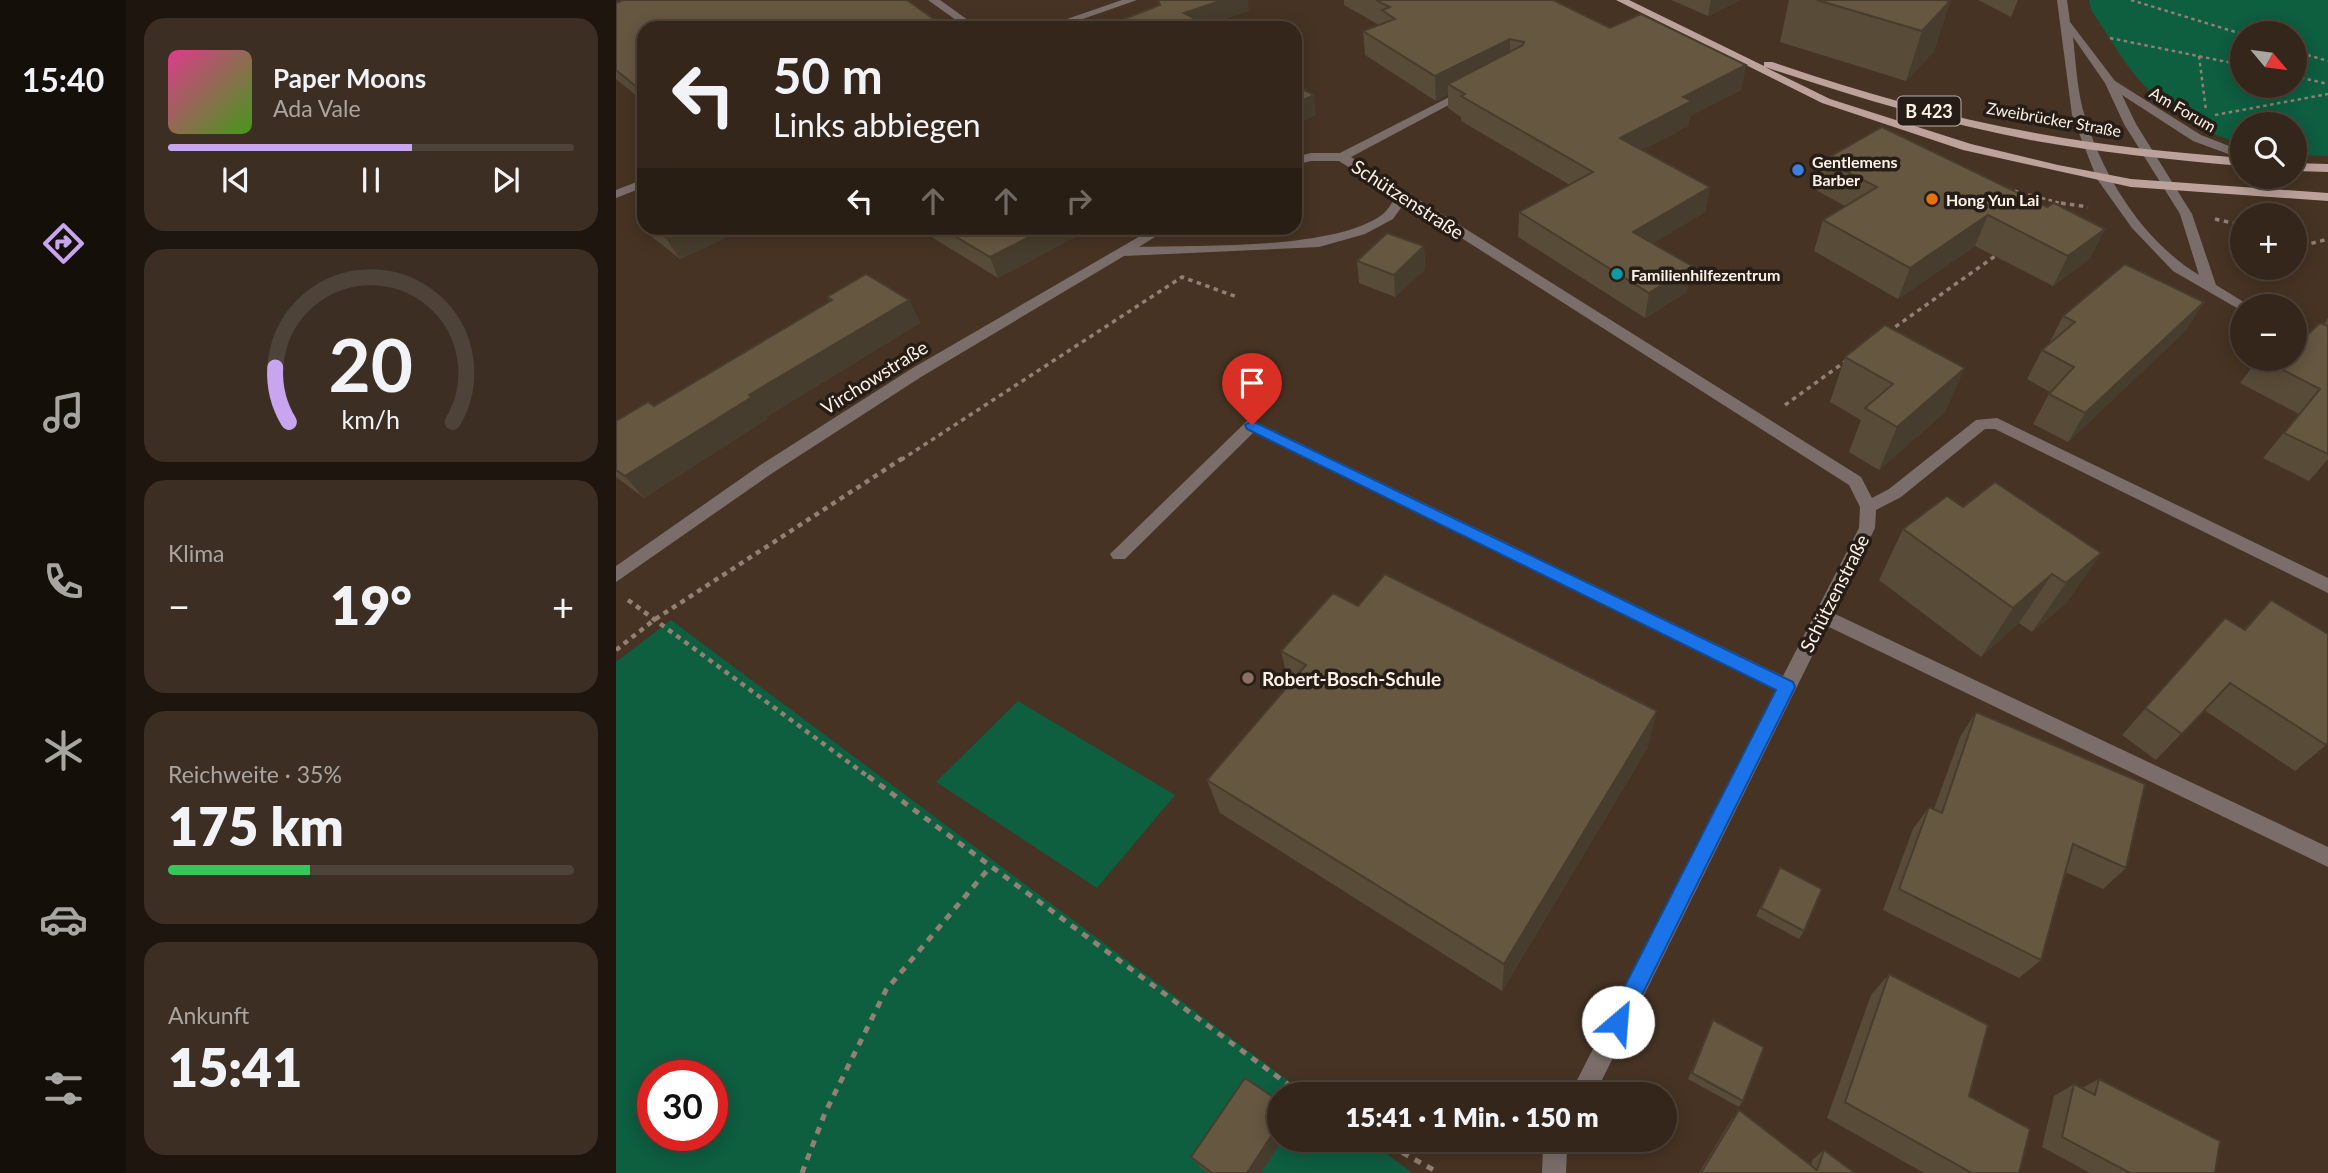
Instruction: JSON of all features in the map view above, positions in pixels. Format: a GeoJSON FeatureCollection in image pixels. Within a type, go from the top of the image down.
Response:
{"type":"FeatureCollection","features":[{"type":"Feature","properties":{"kind":"main road","name":"Zweibrücker Straße"},"geometry":{"type":"LineString","coordinates":[[1621,0],[1813,95],[1864,115],[1967,147],[2103,179],[2169,187],[2328,197]]}},
{"type":"Feature","properties":{"kind":"main road","name":"Zweibrücker Straße"},"geometry":{"type":"LineString","coordinates":[[1715,45],[1775,66],[1928,111],[2033,136],[2148,153]]}},
{"type":"Feature","properties":{"kind":"main road","name":"B 423"},"geometry":{"type":"LineString","coordinates":[[2148,153],[2230,161]]}},
{"type":"Feature","properties":{"kind":"main road"},"geometry":{"type":"LineString","coordinates":[[2307,167],[2328,168]]}},
{"type":"Feature","properties":{"kind":"street"},"geometry":{"type":"LineString","coordinates":[[933,0],[964,21]]}},
{"type":"Feature","properties":{"kind":"street"},"geometry":{"type":"LineString","coordinates":[[1068,21],[1132,0]]}},
{"type":"Feature","properties":{"kind":"street","name":"Am Forum"},"geometry":{"type":"LineString","coordinates":[[2062,0],[2078,116],[2103,179]]}},
{"type":"Feature","properties":{"kind":"street","name":"Am Forum"},"geometry":{"type":"LineString","coordinates":[[2066,22],[2112,83],[2130,124],[2148,153]]}},
{"type":"Feature","properties":{"kind":"street","name":"Am Forum"},"geometry":{"type":"LineString","coordinates":[[2112,83],[2197,138],[2230,150]]}},
{"type":"Feature","properties":{"kind":"street"},"geometry":{"type":"LineString","coordinates":[[1302,159],[1342,157],[1478,86]]}},
{"type":"Feature","properties":{"kind":"street"},"geometry":{"type":"LineString","coordinates":[[2148,153],[2186,214],[2210,288]]}},
{"type":"Feature","properties":{"kind":"street","name":"Schützenstraße"},"geometry":{"type":"LineString","coordinates":[[1342,157],[1855,481],[1868,507],[1867,528],[1588,1082]]}},
{"type":"Feature","properties":{"kind":"street"},"geometry":{"type":"LineString","coordinates":[[2103,179],[2137,225],[2178,268],[2230,300]]}},
{"type":"Feature","properties":{"kind":"street"},"geometry":{"type":"LineString","coordinates":[[616,194],[637,186]]}},
{"type":"Feature","properties":{"kind":"street"},"geometry":{"type":"LineString","coordinates":[[1118,253],[1319,243],[1360,231],[1388,216],[1403,196]]}},
{"type":"Feature","properties":{"kind":"street","name":"Virchowstraße"},"geometry":{"type":"LineString","coordinates":[[616,575],[765,470],[916,373],[1150,235]]}},
{"type":"Feature","properties":{"kind":"street"},"geometry":{"type":"LineString","coordinates":[[1868,507],[1895,493],[1981,424],[1997,423],[2328,586]]}},
{"type":"Feature","properties":{"kind":"street"},"geometry":{"type":"LineString","coordinates":[[1119,554],[1252,425],[1787,687]]}},
{"type":"Feature","properties":{"kind":"street"},"geometry":{"type":"LineString","coordinates":[[1822,616],[2328,857]]}},
{"type":"Feature","properties":{"kind":"street"},"geometry":{"type":"LineString","coordinates":[[1554,1173],[1555,1152]]}},
{"type":"Feature","properties":{"kind":"path"},"geometry":{"type":"LineString","coordinates":[[2131,0],[2230,30]]}},
{"type":"Feature","properties":{"kind":"path"},"geometry":{"type":"LineString","coordinates":[[2074,33],[2150,44],[2230,62]]}},
{"type":"Feature","properties":{"kind":"path"},"geometry":{"type":"LineString","coordinates":[[2307,55],[2328,61]]}},
{"type":"Feature","properties":{"kind":"path"},"geometry":{"type":"LineString","coordinates":[[2199,56],[2207,117],[2328,94]]}},
{"type":"Feature","properties":{"kind":"path"},"geometry":{"type":"LineString","coordinates":[[2307,79],[2328,84]]}},
{"type":"Feature","properties":{"kind":"path"},"geometry":{"type":"LineString","coordinates":[[2056,213],[2067,205]]}},
{"type":"Feature","properties":{"kind":"path"},"geometry":{"type":"LineString","coordinates":[[2220,219],[2230,222]]}},
{"type":"Feature","properties":{"kind":"path"},"geometry":{"type":"LineString","coordinates":[[2307,243],[2328,239]]}},
{"type":"Feature","properties":{"kind":"path"},"geometry":{"type":"LineString","coordinates":[[1885,334],[1999,253]]}},
{"type":"Feature","properties":{"kind":"path"},"geometry":{"type":"LineString","coordinates":[[616,650],[654,620],[1182,277],[1237,296]]}},
{"type":"Feature","properties":{"kind":"path"},"geometry":{"type":"LineString","coordinates":[[1759,422],[1851,358]]}},
{"type":"Feature","properties":{"kind":"path"},"geometry":{"type":"LineString","coordinates":[[626,598],[1285,1082]]}},
{"type":"Feature","properties":{"kind":"path"},"geometry":{"type":"LineString","coordinates":[[802,1173],[825,1113],[886,990],[990,867]]}},
{"type":"Feature","properties":{"kind":"path"},"geometry":{"type":"LineString","coordinates":[[1402,1152],[1440,1173]]}},
{"type":"Feature","properties":{"kind":"green space"},"geometry":{"type":"Polygon","coordinates":[[[2089,0],[2328,0],[2328,156],[2307,155],[2307,112],[2230,112],[2230,140],[2187,120],[2163,102],[2141,82],[2091,10],[2089,0]]]}},
{"type":"Feature","properties":{"kind":"green space"},"geometry":{"type":"Polygon","coordinates":[[[671,620],[1290,1082],[1267,1082],[1267,1152],[1384,1152],[1412,1173],[616,1173],[616,662],[671,620]]]}},
{"type":"Feature","properties":{"kind":"green space"},"geometry":{"type":"Polygon","coordinates":[[[1018,701],[1175,795],[1097,888],[936,782],[1018,701]]]}},
{"type":"Feature","properties":{"kind":"building"},"geometry":{"type":"Polygon","coordinates":[[[623,0],[907,0],[937,21],[637,21],[637,87],[616,70],[616,3],[623,0]]]}},
{"type":"Feature","properties":{"kind":"building"},"geometry":{"type":"Polygon","coordinates":[[[1158,0],[1223,0],[1184,13],[1198,21],[1119,21],[1160,5],[1158,0]]]}},
{"type":"Feature","properties":{"kind":"building"},"geometry":{"type":"Polygon","coordinates":[[[1376,0],[1553,0],[1610,28],[1641,14],[1746,65],[1683,97],[1692,101],[1620,138],[1710,187],[1633,232],[1692,266],[1649,293],[1519,212],[1593,172],[1461,96],[1465,94],[1448,84],[1523,45],[1524,42],[1510,39],[1435,76],[1363,31],[1395,19],[1382,10],[1390,7],[1376,0]]]}},
{"type":"Feature","properties":{"kind":"building"},"geometry":{"type":"Polygon","coordinates":[[[1817,0],[1945,0],[1950,1],[1922,31],[1817,0]]]}},
{"type":"Feature","properties":{"kind":"building"},"geometry":{"type":"Polygon","coordinates":[[[1302,89],[1314,95],[1302,101],[1302,89]]]}},
{"type":"Feature","properties":{"kind":"building"},"geometry":{"type":"Polygon","coordinates":[[[1882,127],[2047,207],[2054,203],[2105,229],[2068,256],[1988,215],[1910,268],[1823,220],[1877,187],[1824,160],[1882,127]]]}},
{"type":"Feature","properties":{"kind":"building"},"geometry":{"type":"Polygon","coordinates":[[[1387,233],[1424,246],[1394,275],[1357,261],[1387,233]]]}},
{"type":"Feature","properties":{"kind":"building"},"geometry":{"type":"Polygon","coordinates":[[[953,235],[1033,235],[990,257],[953,235]]]}},
{"type":"Feature","properties":{"kind":"building"},"geometry":{"type":"Polygon","coordinates":[[[2125,264],[2204,302],[2085,413],[2049,394],[2074,367],[2042,350],[2075,322],[2063,316],[2125,264]]]}},
{"type":"Feature","properties":{"kind":"building"},"geometry":{"type":"Polygon","coordinates":[[[866,274],[909,300],[749,395],[752,397],[625,476],[616,470],[616,421],[648,402],[654,406],[832,300],[827,297],[866,274]]]}},
{"type":"Feature","properties":{"kind":"building"},"geometry":{"type":"Polygon","coordinates":[[[2320,323],[2328,326],[2328,454],[2284,433],[2320,389],[2285,371],[2307,371],[2307,335],[2320,323]]]}},
{"type":"Feature","properties":{"kind":"building"},"geometry":{"type":"Polygon","coordinates":[[[1885,325],[1965,368],[1897,427],[1865,408],[1893,384],[1845,357],[1885,325]]]}},
{"type":"Feature","properties":{"kind":"building"},"geometry":{"type":"Polygon","coordinates":[[[1995,482],[2101,553],[2066,583],[2052,574],[2013,608],[1903,529],[1947,496],[1963,507],[1995,482]]]}},
{"type":"Feature","properties":{"kind":"building"},"geometry":{"type":"Polygon","coordinates":[[[1385,574],[1657,711],[1504,964],[1207,780],[1306,665],[1281,651],[1333,593],[1358,606],[1385,574]]]}},
{"type":"Feature","properties":{"kind":"building"},"geometry":{"type":"Polygon","coordinates":[[[2271,600],[2328,634],[2326,745],[2230,683],[2182,734],[2145,708],[2225,618],[2245,630],[2271,600]]]}},
{"type":"Feature","properties":{"kind":"building"},"geometry":{"type":"Polygon","coordinates":[[[1976,712],[2145,784],[2126,868],[2073,844],[2041,960],[1899,889],[1929,807],[1942,813],[1976,712]]]}},
{"type":"Feature","properties":{"kind":"building"},"geometry":{"type":"Polygon","coordinates":[[[1780,867],[1822,889],[1804,931],[1761,908],[1780,867]]]}},
{"type":"Feature","properties":{"kind":"building"},"geometry":{"type":"Polygon","coordinates":[[[1889,974],[1988,1025],[1969,1096],[2030,1129],[2019,1173],[1972,1173],[1845,1102],[1889,974]]]}},
{"type":"Feature","properties":{"kind":"building"},"geometry":{"type":"Polygon","coordinates":[[[1713,1020],[1764,1047],[1743,1101],[1692,1073],[1713,1020]]]}},
{"type":"Feature","properties":{"kind":"building"},"geometry":{"type":"Polygon","coordinates":[[[1245,1078],[1267,1093],[1267,1142],[1247,1173],[1212,1173],[1191,1157],[1245,1078]]]}},
{"type":"Feature","properties":{"kind":"building"},"geometry":{"type":"Polygon","coordinates":[[[2099,1079],[2220,1141],[2215,1173],[2130,1173],[2062,1137],[2074,1084],[2095,1095],[2099,1079]]]}},
{"type":"Feature","properties":{"kind":"building"},"geometry":{"type":"Polygon","coordinates":[[[1739,1110],[1817,1170],[1824,1150],[1855,1173],[1701,1173],[1739,1110]]]}},
{"type":"Feature","properties":{"kind":"place","name":"Gentlemens Barber"},"geometry":{"type":"Point","coordinates":[1798,170]}},
{"type":"Feature","properties":{"kind":"place","name":"Hong Yun Lai"},"geometry":{"type":"Point","coordinates":[1932,199]}},
{"type":"Feature","properties":{"kind":"place","name":"Familienhilfezentrum"},"geometry":{"type":"Point","coordinates":[1617,274]}},
{"type":"Feature","properties":{"kind":"place","name":"Robert-Bosch-Schule"},"geometry":{"type":"Point","coordinates":[1248,678]}},
{"type":"Feature","properties":{"kind":"route"},"geometry":{"type":"LineString","coordinates":[[1252,425],[1787,687],[1618,1022]]}}]}
